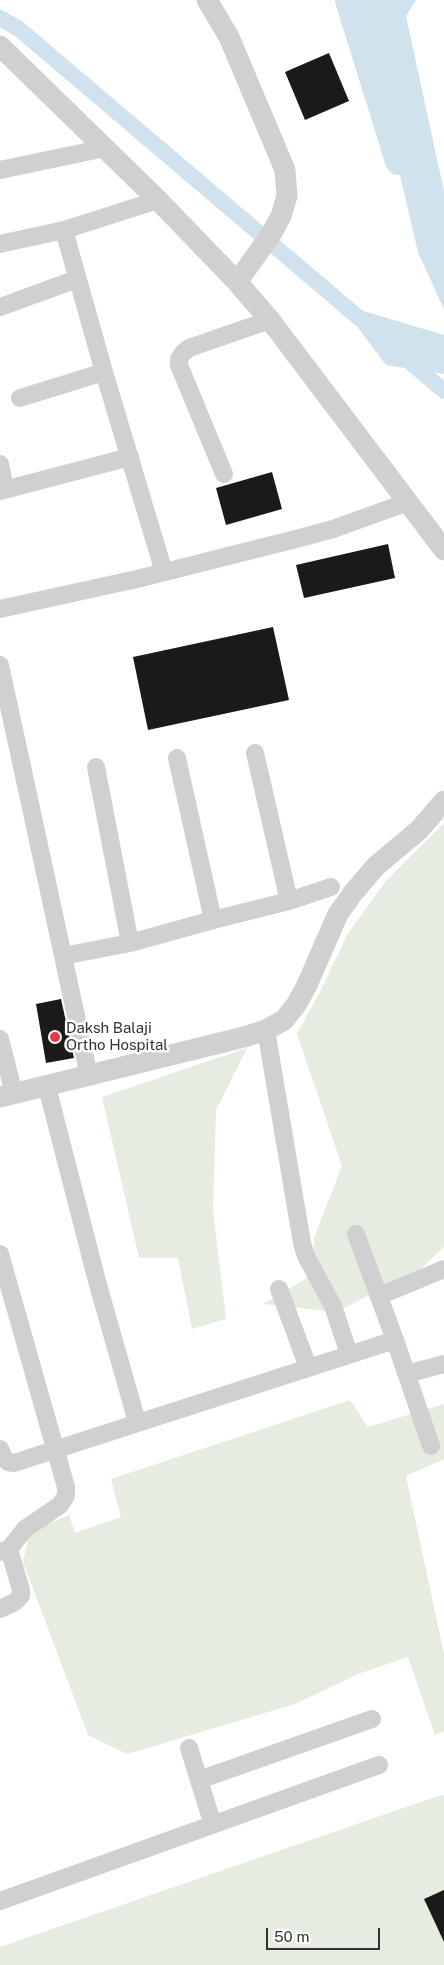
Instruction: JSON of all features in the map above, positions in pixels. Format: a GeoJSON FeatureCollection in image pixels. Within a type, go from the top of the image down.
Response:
{"type":"FeatureCollection","features":[{"type":"Feature","properties":{"kind":"street"},"geometry":{"type":"LineString","coordinates":[[207,0],[229,36],[284,170],[287,196],[281,216],[270,236],[242,275]]}},
{"type":"Feature","properties":{"kind":"street"},"geometry":{"type":"LineString","coordinates":[[0,46],[158,200],[242,275],[270,320],[444,550]]}},
{"type":"Feature","properties":{"kind":"street"},"geometry":{"type":"LineString","coordinates":[[0,170],[105,148]]}},
{"type":"Feature","properties":{"kind":"street"},"geometry":{"type":"LineString","coordinates":[[0,244],[64,230],[158,200]]}},
{"type":"Feature","properties":{"kind":"street"},"geometry":{"type":"LineString","coordinates":[[64,230],[164,572]]}},
{"type":"Feature","properties":{"kind":"street"},"geometry":{"type":"LineString","coordinates":[[0,307],[77,279]]}},
{"type":"Feature","properties":{"kind":"street"},"geometry":{"type":"LineString","coordinates":[[224,474],[179,364],[179,359],[189,348],[270,320]]}},
{"type":"Feature","properties":{"kind":"street"},"geometry":{"type":"LineString","coordinates":[[20,398],[104,372]]}},
{"type":"Feature","properties":{"kind":"street"},"geometry":{"type":"LineString","coordinates":[[0,464],[2,490],[130,457]]}},
{"type":"Feature","properties":{"kind":"street"},"geometry":{"type":"LineString","coordinates":[[0,609],[164,572],[333,529],[408,502]]}},
{"type":"Feature","properties":{"kind":"street"},"geometry":{"type":"LineString","coordinates":[[0,665],[6,723],[63,956],[89,1076]]}},
{"type":"Feature","properties":{"kind":"street"},"geometry":{"type":"LineString","coordinates":[[255,753],[289,901]]}},
{"type":"Feature","properties":{"kind":"street"},"geometry":{"type":"LineString","coordinates":[[177,758],[213,920]]}},
{"type":"Feature","properties":{"kind":"street"},"geometry":{"type":"LineString","coordinates":[[96,767],[130,943]]}},
{"type":"Feature","properties":{"kind":"street"},"geometry":{"type":"LineString","coordinates":[[0,1039],[7,1096],[266,1030],[284,1020],[296,1005],[306,987],[338,914],[353,893],[376,866],[419,830],[444,801]]}},
{"type":"Feature","properties":{"kind":"street"},"geometry":{"type":"LineString","coordinates":[[63,956],[130,943],[289,901],[331,887]]}},
{"type":"Feature","properties":{"kind":"street"},"geometry":{"type":"LineString","coordinates":[[266,1030],[302,1243],[306,1256],[333,1306],[349,1354]]}},
{"type":"Feature","properties":{"kind":"street"},"geometry":{"type":"LineString","coordinates":[[47,1086],[97,1281],[137,1422]]}},
{"type":"Feature","properties":{"kind":"street"},"geometry":{"type":"LineString","coordinates":[[356,1234],[431,1446]]}},
{"type":"Feature","properties":{"kind":"street"},"geometry":{"type":"LineString","coordinates":[[0,1254],[66,1487],[66,1496],[60,1505],[18,1536],[4,1551],[21,1590],[21,1596],[9,1606],[0,1609]]}},
{"type":"Feature","properties":{"kind":"street"},"geometry":{"type":"LineString","coordinates":[[379,1296],[444,1269]]}},
{"type":"Feature","properties":{"kind":"street"},"geometry":{"type":"LineString","coordinates":[[279,1289],[308,1367]]}},
{"type":"Feature","properties":{"kind":"street"},"geometry":{"type":"LineString","coordinates":[[0,1449],[8,1462],[14,1463],[395,1340]]}},
{"type":"Feature","properties":{"kind":"street"},"geometry":{"type":"LineString","coordinates":[[407,1374],[444,1364]]}},
{"type":"Feature","properties":{"kind":"street"},"geometry":{"type":"LineString","coordinates":[[199,1780],[372,1719]]}},
{"type":"Feature","properties":{"kind":"street"},"geometry":{"type":"LineString","coordinates":[[189,1748],[214,1825]]}},
{"type":"Feature","properties":{"kind":"street"},"geometry":{"type":"LineString","coordinates":[[0,1901],[379,1765]]}},
{"type":"Feature","properties":{"kind":"shaded area"},"geometry":{"type":"Polygon","coordinates":[[[444,823],[444,1247],[418,1271],[336,1312],[263,1304],[314,1274],[314,1238],[342,1166],[297,1034],[324,984],[347,935],[385,882],[444,823]]]}},
{"type":"Feature","properties":{"kind":"shaded area"},"geometry":{"type":"Polygon","coordinates":[[[247,1048],[216,1110],[213,1210],[226,1319],[192,1329],[178,1258],[139,1258],[102,1097],[247,1048]]]}},
{"type":"Feature","properties":{"kind":"shaded area"},"geometry":{"type":"Polygon","coordinates":[[[350,1400],[368,1427],[444,1404],[444,1459],[406,1476],[444,1654],[444,1731],[435,1735],[408,1657],[358,1674],[295,1704],[127,1754],[88,1735],[23,1562],[30,1531],[69,1515],[75,1533],[121,1517],[111,1479],[350,1400]]]}},
{"type":"Feature","properties":{"kind":"shaded area"},"geometry":{"type":"Polygon","coordinates":[[[441,1795],[444,1796],[444,1965],[0,1965],[0,1947],[441,1795]]]}},
{"type":"Feature","properties":{"kind":"water"},"geometry":{"type":"Polygon","coordinates":[[[359,0],[416,0],[406,16],[444,191],[444,310],[418,252],[359,0]]]}},
{"type":"Feature","properties":{"kind":"water"},"geometry":{"type":"Polygon","coordinates":[[[340,304],[444,335],[444,374],[386,365],[340,304]]]}},
{"type":"Feature","properties":{"kind":"building"},"geometry":{"type":"Polygon","coordinates":[[[329,53],[349,101],[305,120],[285,72],[329,53]]]}},
{"type":"Feature","properties":{"kind":"building"},"geometry":{"type":"Polygon","coordinates":[[[272,472],[282,509],[226,525],[216,488],[272,472]]]}},
{"type":"Feature","properties":{"kind":"building"},"geometry":{"type":"Polygon","coordinates":[[[388,544],[395,578],[304,598],[296,565],[388,544]]]}},
{"type":"Feature","properties":{"kind":"building"},"geometry":{"type":"Polygon","coordinates":[[[273,627],[289,700],[148,730],[133,657],[273,627]]]}},
{"type":"Feature","properties":{"kind":"building"},"geometry":{"type":"Polygon","coordinates":[[[61,999],[74,1058],[46,1063],[36,1004],[61,999]]]}},
{"type":"Feature","properties":{"kind":"building"},"geometry":{"type":"Polygon","coordinates":[[[444,1890],[444,1942],[424,1899],[444,1890]]]}},
{"type":"Feature","properties":{"kind":"waterway"},"geometry":{"type":"LineString","coordinates":[[349,0],[399,161]]}},
{"type":"Feature","properties":{"kind":"waterway"},"geometry":{"type":"LineString","coordinates":[[0,18],[19,29],[359,318]]}},
{"type":"Feature","properties":{"kind":"waterway"},"geometry":{"type":"LineString","coordinates":[[404,357],[444,391]]}},
{"type":"Feature","properties":{"kind":"place","name":"Daksh Balaji Ortho Hospital"},"geometry":{"type":"Point","coordinates":[55,1037]}}]}
